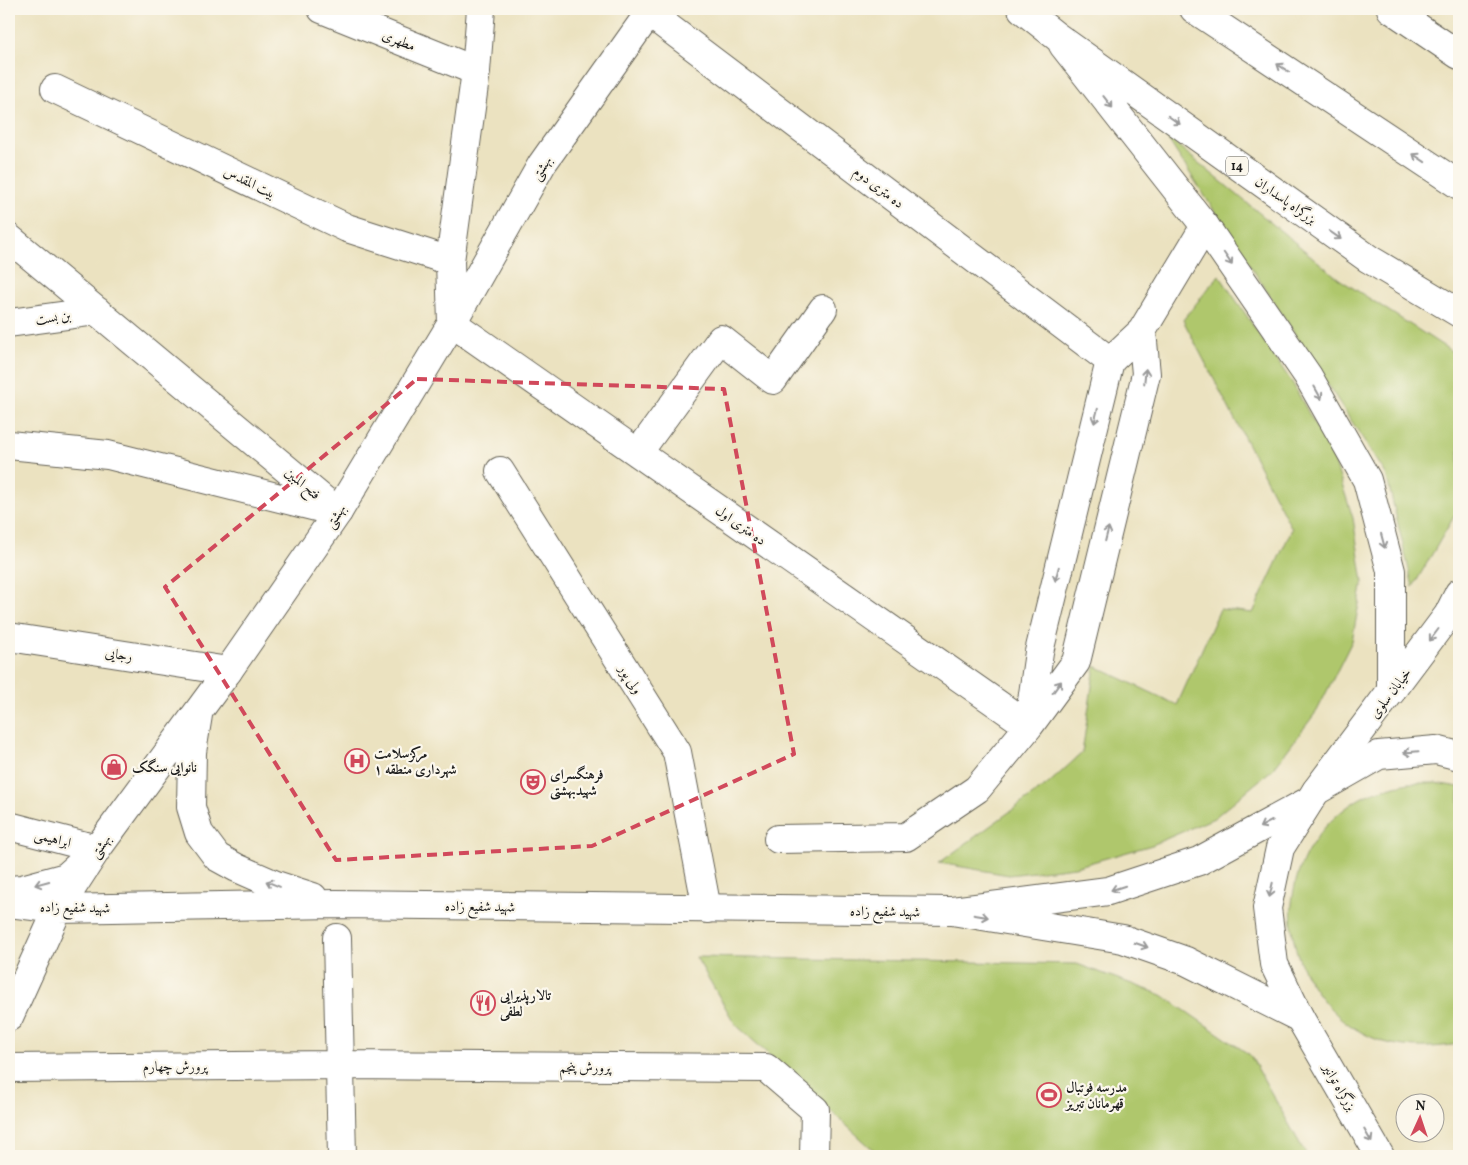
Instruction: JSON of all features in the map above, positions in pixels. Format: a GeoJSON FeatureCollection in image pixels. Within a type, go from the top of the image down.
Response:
{"type":"FeatureCollection","features":[{"type":"Feature","properties":{"kind":"main road","name":"مطهری"},"geometry":{"type":"LineString","coordinates":[[322,9],[476,71]]}},
{"type":"Feature","properties":{"kind":"main road"},"geometry":{"type":"LineString","coordinates":[[452,323],[450,261],[476,71],[481,9]]}},
{"type":"Feature","properties":{"kind":"main road","name":"بزرگراه پاسداران"},"geometry":{"type":"LineString","coordinates":[[1022,9],[1056,36],[1369,259],[1459,313]]}},
{"type":"Feature","properties":{"kind":"main road"},"geometry":{"type":"LineString","coordinates":[[1194,9],[1459,185]]}},
{"type":"Feature","properties":{"kind":"main road"},"geometry":{"type":"LineString","coordinates":[[1391,9],[1459,55]]}},
{"type":"Feature","properties":{"kind":"main road","name":"بهشتی"},"geometry":{"type":"LineString","coordinates":[[9,1016],[58,909],[97,849],[228,671],[338,512],[452,323],[542,164],[650,11]]}},
{"type":"Feature","properties":{"kind":"main road","name":"ده متری دوم"},"geometry":{"type":"LineString","coordinates":[[650,11],[1110,361]]}},
{"type":"Feature","properties":{"kind":"main road"},"geometry":{"type":"LineString","coordinates":[[1056,36],[1205,226],[1308,376],[1367,480],[1391,571],[1391,692]]}},
{"type":"Feature","properties":{"kind":"main road","name":"بیت المقدس"},"geometry":{"type":"LineString","coordinates":[[54,89],[347,228],[450,261]]}},
{"type":"Feature","properties":{"kind":"main road"},"geometry":{"type":"LineString","coordinates":[[1029,726],[1038,652],[1110,361],[1142,331],[1205,226]]}},
{"type":"Feature","properties":{"kind":"main road","name":"فتح المبین"},"geometry":{"type":"LineString","coordinates":[[9,238],[338,512]]}},
{"type":"Feature","properties":{"kind":"main road"},"geometry":{"type":"LineString","coordinates":[[638,453],[721,339],[773,380],[823,309]]}},
{"type":"Feature","properties":{"kind":"main road","name":"بن بست"},"geometry":{"type":"LineString","coordinates":[[9,323],[97,311]]}},
{"type":"Feature","properties":{"kind":"main road","name":"ده متری اول"},"geometry":{"type":"LineString","coordinates":[[452,323],[1029,726]]}},
{"type":"Feature","properties":{"kind":"main road"},"geometry":{"type":"LineString","coordinates":[[778,839],[906,837],[978,789],[1029,726],[1076,662],[1146,374],[1142,331]]}},
{"type":"Feature","properties":{"kind":"main road","name":"فتح المبین"},"geometry":{"type":"LineString","coordinates":[[9,445],[108,456],[338,512]]}},
{"type":"Feature","properties":{"kind":"main road","name":"ولی پور"},"geometry":{"type":"LineString","coordinates":[[500,471],[677,752],[707,908]]}},
{"type":"Feature","properties":{"kind":"main road","name":"خیابان سلوی"},"geometry":{"type":"LineString","coordinates":[[1300,1018],[1274,964],[1267,908],[1280,848],[1313,796],[1448,615],[1459,593]]}},
{"type":"Feature","properties":{"kind":"main road","name":"رجایی"},"geometry":{"type":"LineString","coordinates":[[9,637],[228,671]]}},
{"type":"Feature","properties":{"kind":"main road"},"geometry":{"type":"LineString","coordinates":[[199,709],[192,752],[191,807],[199,833],[217,857],[236,868],[276,885],[336,904]]}},
{"type":"Feature","properties":{"kind":"main road"},"geometry":{"type":"LineString","coordinates":[[952,911],[1108,891],[1199,861],[1313,796],[1379,755],[1436,750],[1459,756]]}},
{"type":"Feature","properties":{"kind":"main road","name":"ابراهیمی"},"geometry":{"type":"LineString","coordinates":[[9,826],[97,849]]}},
{"type":"Feature","properties":{"kind":"main road","name":"شهید شفیع زاده"},"geometry":{"type":"LineString","coordinates":[[9,890],[22,889],[66,877],[97,849]]}},
{"type":"Feature","properties":{"kind":"main road","name":"شهید شفیع زاده"},"geometry":{"type":"LineString","coordinates":[[9,903],[58,909],[336,904],[952,911]]}},
{"type":"Feature","properties":{"kind":"main road"},"geometry":{"type":"LineString","coordinates":[[952,911],[1123,939],[1186,961],[1300,1018]]}},
{"type":"Feature","properties":{"kind":"main road"},"geometry":{"type":"LineString","coordinates":[[337,938],[342,1156]]}},
{"type":"Feature","properties":{"kind":"main road","name":"بزرگراه توانیر"},"geometry":{"type":"LineString","coordinates":[[1300,1018],[1380,1156]]}},
{"type":"Feature","properties":{"kind":"main road","name":"پرورش چهارم"},"geometry":{"type":"LineString","coordinates":[[9,1068],[340,1065]]}},
{"type":"Feature","properties":{"kind":"main road","name":"پرورش پنجم"},"geometry":{"type":"LineString","coordinates":[[340,1065],[766,1068],[815,1110],[814,1156]]}},
{"type":"Feature","properties":{"kind":"highlighted area"},"geometry":{"type":"Polygon","coordinates":[[[417,379],[724,389],[794,754],[592,846],[336,860],[165,587],[417,379]]]}},
{"type":"Feature","properties":{"kind":"green space"},"geometry":{"type":"Polygon","coordinates":[[[1165,135],[1339,279],[1459,356],[1459,508],[1413,587],[1386,474],[1165,135]]]}},
{"type":"Feature","properties":{"kind":"green space"},"geometry":{"type":"Polygon","coordinates":[[[1219,275],[1293,384],[1334,460],[1353,518],[1363,582],[1352,641],[1317,711],[1273,769],[1214,818],[1152,845],[1075,867],[1009,875],[939,863],[1048,784],[1082,753],[1095,666],[1177,705],[1220,609],[1253,613],[1292,529],[1183,320],[1219,275]]]}},
{"type":"Feature","properties":{"kind":"green space"},"geometry":{"type":"Polygon","coordinates":[[[1409,783],[1435,783],[1459,787],[1459,1044],[1422,1047],[1403,1046],[1384,1042],[1369,1036],[1348,1024],[1330,1008],[1310,983],[1298,955],[1292,926],[1293,897],[1300,868],[1314,842],[1333,819],[1359,799],[1377,791],[1409,783]]]}},
{"type":"Feature","properties":{"kind":"green space"},"geometry":{"type":"Polygon","coordinates":[[[696,957],[1077,964],[1162,995],[1250,1055],[1307,1156],[880,1156],[735,1024],[696,957]]]}},
{"type":"Feature","properties":{"kind":"place","name":"مرکزسلامت شهرداری منطقه ۱"},"geometry":{"type":"Point","coordinates":[357,761]}},
{"type":"Feature","properties":{"kind":"place","name":"نانوایی سنگک"},"geometry":{"type":"Point","coordinates":[114,767]}},
{"type":"Feature","properties":{"kind":"place","name":"فرهنگسرای شهیدبهشتی"},"geometry":{"type":"Point","coordinates":[533,782]}},
{"type":"Feature","properties":{"kind":"place","name":"تالارپذیرایی لطفی"},"geometry":{"type":"Point","coordinates":[483,1003]}},
{"type":"Feature","properties":{"kind":"place","name":"مدرسه فوتبال قهرمانان تبریز"},"geometry":{"type":"Point","coordinates":[1049,1095]}}]}
